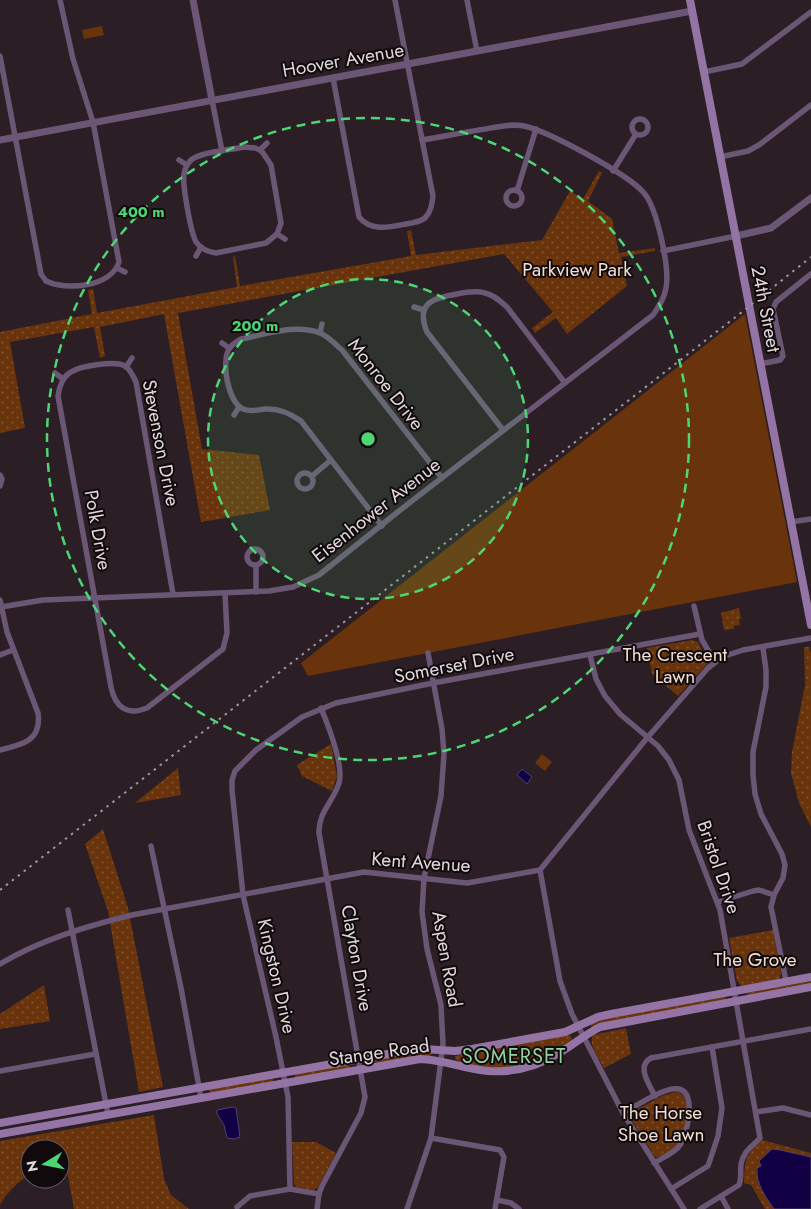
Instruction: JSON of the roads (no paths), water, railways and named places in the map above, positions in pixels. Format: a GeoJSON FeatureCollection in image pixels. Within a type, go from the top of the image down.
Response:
{"type":"FeatureCollection","features":[{"type":"Feature","properties":{"kind":"main road","name":"24th Street"},"geometry":{"type":"LineString","coordinates":[[690,0],[811,625]]}},
{"type":"Feature","properties":{"kind":"main road","name":"Stange Road"},"geometry":{"type":"LineString","coordinates":[[0,1123],[416,1049],[472,1049],[560,1033],[610,1014],[811,977]]}},
{"type":"Feature","properties":{"kind":"main road","name":"Stange Road"},"geometry":{"type":"LineString","coordinates":[[0,1134],[420,1059],[442,1060],[480,1070],[498,1072],[515,1070],[545,1061],[562,1052],[583,1036],[612,1024],[811,987]]}},
{"type":"Feature","properties":{"kind":"street"},"geometry":{"type":"LineString","coordinates":[[0,56],[41,274],[46,281],[54,285],[72,286],[106,278],[117,268],[119,262],[118,254],[93,122],[72,59],[60,0]]}},
{"type":"Feature","properties":{"kind":"street"},"geometry":{"type":"LineString","coordinates":[[193,0],[222,151]]}},
{"type":"Feature","properties":{"kind":"street"},"geometry":{"type":"LineString","coordinates":[[333,78],[357,210],[363,221],[377,228],[387,228],[419,221],[426,217],[432,205],[433,196],[395,0]]}},
{"type":"Feature","properties":{"kind":"street"},"geometry":{"type":"LineString","coordinates":[[468,0],[477,51]]}},
{"type":"Feature","properties":{"kind":"street","name":"Hoover Avenue"},"geometry":{"type":"LineString","coordinates":[[0,140],[692,11]]}},
{"type":"Feature","properties":{"kind":"street"},"geometry":{"type":"LineString","coordinates":[[704,72],[742,64],[811,12]]}},
{"type":"Feature","properties":{"kind":"street"},"geometry":{"type":"LineString","coordinates":[[720,157],[748,151],[759,145],[811,105]]}},
{"type":"Feature","properties":{"kind":"street","name":"Eisenhower Avenue"},"geometry":{"type":"LineString","coordinates":[[1,603],[173,594],[256,592],[282,590],[307,581],[382,526],[653,315],[660,306],[668,277],[663,251],[656,215],[644,194],[637,187],[613,171],[536,129],[509,126],[422,140]]}},
{"type":"Feature","properties":{"kind":"street"},"geometry":{"type":"LineString","coordinates":[[517,190],[536,129]]}},
{"type":"Feature","properties":{"kind":"street"},"geometry":{"type":"LineString","coordinates":[[613,171],[636,134]]}},
{"type":"Feature","properties":{"kind":"street"},"geometry":{"type":"LineString","coordinates":[[260,150],[267,142]]}},
{"type":"Feature","properties":{"kind":"street"},"geometry":{"type":"LineString","coordinates":[[250,147],[260,150],[271,165],[281,223],[277,234],[260,246],[216,253],[209,252],[197,244],[192,231],[183,181],[187,165],[198,156],[222,151],[250,147]]}},
{"type":"Feature","properties":{"kind":"street"},"geometry":{"type":"LineString","coordinates":[[179,160],[187,165]]}},
{"type":"Feature","properties":{"kind":"street"},"geometry":{"type":"LineString","coordinates":[[663,251],[771,228],[811,198]]}},
{"type":"Feature","properties":{"kind":"street"},"geometry":{"type":"LineString","coordinates":[[429,212],[436,214]]}},
{"type":"Feature","properties":{"kind":"street"},"geometry":{"type":"LineString","coordinates":[[358,227],[363,221]]}},
{"type":"Feature","properties":{"kind":"street"},"geometry":{"type":"LineString","coordinates":[[277,234],[285,239]]}},
{"type":"Feature","properties":{"kind":"street"},"geometry":{"type":"LineString","coordinates":[[196,256],[201,247]]}},
{"type":"Feature","properties":{"kind":"street"},"geometry":{"type":"LineString","coordinates":[[117,268],[125,272]]}},
{"type":"Feature","properties":{"kind":"street"},"geometry":{"type":"LineString","coordinates":[[760,364],[780,360],[784,356],[773,309],[776,302],[811,274]]}},
{"type":"Feature","properties":{"kind":"street"},"geometry":{"type":"LineString","coordinates":[[40,286],[46,281]]}},
{"type":"Feature","properties":{"kind":"street"},"geometry":{"type":"LineString","coordinates":[[503,430],[427,332],[423,321],[424,310],[429,301],[439,297],[470,292],[480,292],[492,296],[507,307],[565,383]]}},
{"type":"Feature","properties":{"kind":"street"},"geometry":{"type":"LineString","coordinates":[[414,307],[424,310]]}},
{"type":"Feature","properties":{"kind":"street"},"geometry":{"type":"LineString","coordinates":[[320,333],[322,324]]}},
{"type":"Feature","properties":{"kind":"street","name":"Monroe Drive"},"geometry":{"type":"LineString","coordinates":[[229,348],[241,339],[287,330],[310,330],[320,333],[342,350],[442,478]]}},
{"type":"Feature","properties":{"kind":"street"},"geometry":{"type":"LineString","coordinates":[[222,343],[229,348],[225,364],[230,392],[234,401],[245,410],[280,410],[293,415],[301,421],[382,526]]}},
{"type":"Feature","properties":{"kind":"street"},"geometry":{"type":"LineString","coordinates":[[126,366],[132,358]]}},
{"type":"Feature","properties":{"kind":"street","name":"Stevenson Drive"},"geometry":{"type":"LineString","coordinates":[[64,380],[71,372],[76,370],[114,363],[126,366],[136,382],[173,594]]}},
{"type":"Feature","properties":{"kind":"street"},"geometry":{"type":"LineString","coordinates":[[55,373],[64,380]]}},
{"type":"Feature","properties":{"kind":"street","name":"Polk Drive"},"geometry":{"type":"LineString","coordinates":[[64,380],[58,396],[111,687],[115,700],[123,709],[134,712],[141,711],[154,704],[219,654],[227,640],[225,593]]}},
{"type":"Feature","properties":{"kind":"street"},"geometry":{"type":"LineString","coordinates":[[234,415],[239,406]]}},
{"type":"Feature","properties":{"kind":"street"},"geometry":{"type":"LineString","coordinates":[[312,476],[331,460]]}},
{"type":"Feature","properties":{"kind":"street"},"geometry":{"type":"LineString","coordinates":[[0,475],[2,480],[0,486]]}},
{"type":"Feature","properties":{"kind":"street"},"geometry":{"type":"LineString","coordinates":[[791,522],[811,519]]}},
{"type":"Feature","properties":{"kind":"street"},"geometry":{"type":"LineString","coordinates":[[256,565],[256,592]]}},
{"type":"Feature","properties":{"kind":"street"},"geometry":{"type":"LineString","coordinates":[[0,750],[26,743],[37,731],[39,723],[38,713],[13,650],[1,603]]}},
{"type":"Feature","properties":{"kind":"street"},"geometry":{"type":"LineString","coordinates":[[694,606],[700,634],[709,654],[715,662]]}},
{"type":"Feature","properties":{"kind":"street","name":"Somerset Drive"},"geometry":{"type":"LineString","coordinates":[[235,772],[256,750],[282,730],[302,717],[336,703],[433,683],[700,634]]}},
{"type":"Feature","properties":{"kind":"street"},"geometry":{"type":"LineString","coordinates":[[684,1209],[623,1113],[565,997],[560,981],[540,870],[647,738],[715,662],[722,657],[732,654],[811,638]]}},
{"type":"Feature","properties":{"kind":"street"},"geometry":{"type":"LineString","coordinates":[[763,648],[766,687],[753,752],[752,775],[761,814],[782,854],[785,865],[783,878],[774,895],[771,907],[786,982]]}},
{"type":"Feature","properties":{"kind":"street"},"geometry":{"type":"LineString","coordinates":[[0,655],[13,650]]}},
{"type":"Feature","properties":{"kind":"street","name":"Aspen Road"},"geometry":{"type":"LineString","coordinates":[[407,1209],[432,1138],[442,1060],[441,1005],[423,931],[422,912],[424,878],[440,798],[444,754],[444,742],[428,653]]}},
{"type":"Feature","properties":{"kind":"street","name":"Bristol Drive"},"geometry":{"type":"LineString","coordinates":[[590,655],[596,679],[605,696],[620,714],[658,746],[673,767],[679,780],[689,830],[718,902],[760,1138],[744,1154],[741,1164],[742,1180],[739,1185],[700,1209]]}},
{"type":"Feature","properties":{"kind":"street","name":"Clayton Drive"},"geometry":{"type":"LineString","coordinates":[[317,1209],[318,1194],[364,1105],[365,1097],[319,824],[321,816],[339,783],[340,774],[331,733],[321,708]]}},
{"type":"Feature","properties":{"kind":"street","name":"Kingston Drive"},"geometry":{"type":"LineString","coordinates":[[235,772],[232,780],[232,790],[242,895],[283,1072],[289,1106],[290,1189]]}},
{"type":"Feature","properties":{"kind":"street"},"geometry":{"type":"LineString","coordinates":[[151,846],[166,909],[201,1098]]}},
{"type":"Feature","properties":{"kind":"street","name":"Kent Avenue"},"geometry":{"type":"LineString","coordinates":[[0,964],[39,944],[116,918],[364,872],[467,883],[540,870]]}},
{"type":"Feature","properties":{"kind":"street"},"geometry":{"type":"LineString","coordinates":[[718,902],[760,890],[774,895]]}},
{"type":"Feature","properties":{"kind":"street"},"geometry":{"type":"LineString","coordinates":[[68,910],[108,1114]]}},
{"type":"Feature","properties":{"kind":"street"},"geometry":{"type":"LineString","coordinates":[[655,1096],[644,1072],[644,1065],[651,1058],[811,1029]]}},
{"type":"Feature","properties":{"kind":"street"},"geometry":{"type":"LineString","coordinates":[[670,1189],[708,1166],[718,1136],[722,1108],[712,1047]]}},
{"type":"Feature","properties":{"kind":"street"},"geometry":{"type":"LineString","coordinates":[[0,1071],[96,1054]]}},
{"type":"Feature","properties":{"kind":"street"},"geometry":{"type":"LineString","coordinates":[[623,1113],[663,1092],[679,1089],[685,1092],[688,1097],[690,1113],[680,1145],[654,1162]]}},
{"type":"Feature","properties":{"kind":"street"},"geometry":{"type":"LineString","coordinates":[[756,1112],[783,1108],[811,1115]]}},
{"type":"Feature","properties":{"kind":"street"},"geometry":{"type":"LineString","coordinates":[[432,1138],[500,1150],[504,1157],[495,1209]]}},
{"type":"Feature","properties":{"kind":"street"},"geometry":{"type":"LineString","coordinates":[[237,1207],[250,1196],[290,1189],[318,1194]]}},
{"type":"Feature","properties":{"kind":"street"},"geometry":{"type":"LineString","coordinates":[[720,1196],[728,1209]]}},
{"type":"Feature","properties":{"kind":"street"},"geometry":{"type":"LineString","coordinates":[[497,1200],[510,1203],[519,1209]]}},
{"type":"Feature","properties":{"kind":"railway"},"geometry":{"type":"LineString","coordinates":[[0,890],[811,257]]}},
{"type":"Feature","properties":{"kind":"district","name":"SOMERSET"},"geometry":{"type":"Point","coordinates":[514,1056]}},
{"type":"Feature","properties":{"kind":"park label","name":"Parkview Park"},"geometry":{"type":"Point","coordinates":[577,269]}},
{"type":"Feature","properties":{"kind":"park label","name":"The Crescent Lawn"},"geometry":{"type":"Point","coordinates":[675,665]}},
{"type":"Feature","properties":{"kind":"park label","name":"The Grove"},"geometry":{"type":"Point","coordinates":[755,959]}},
{"type":"Feature","properties":{"kind":"park label","name":"The Horse Shoe Lawn"},"geometry":{"type":"Point","coordinates":[661,1123]}}]}
